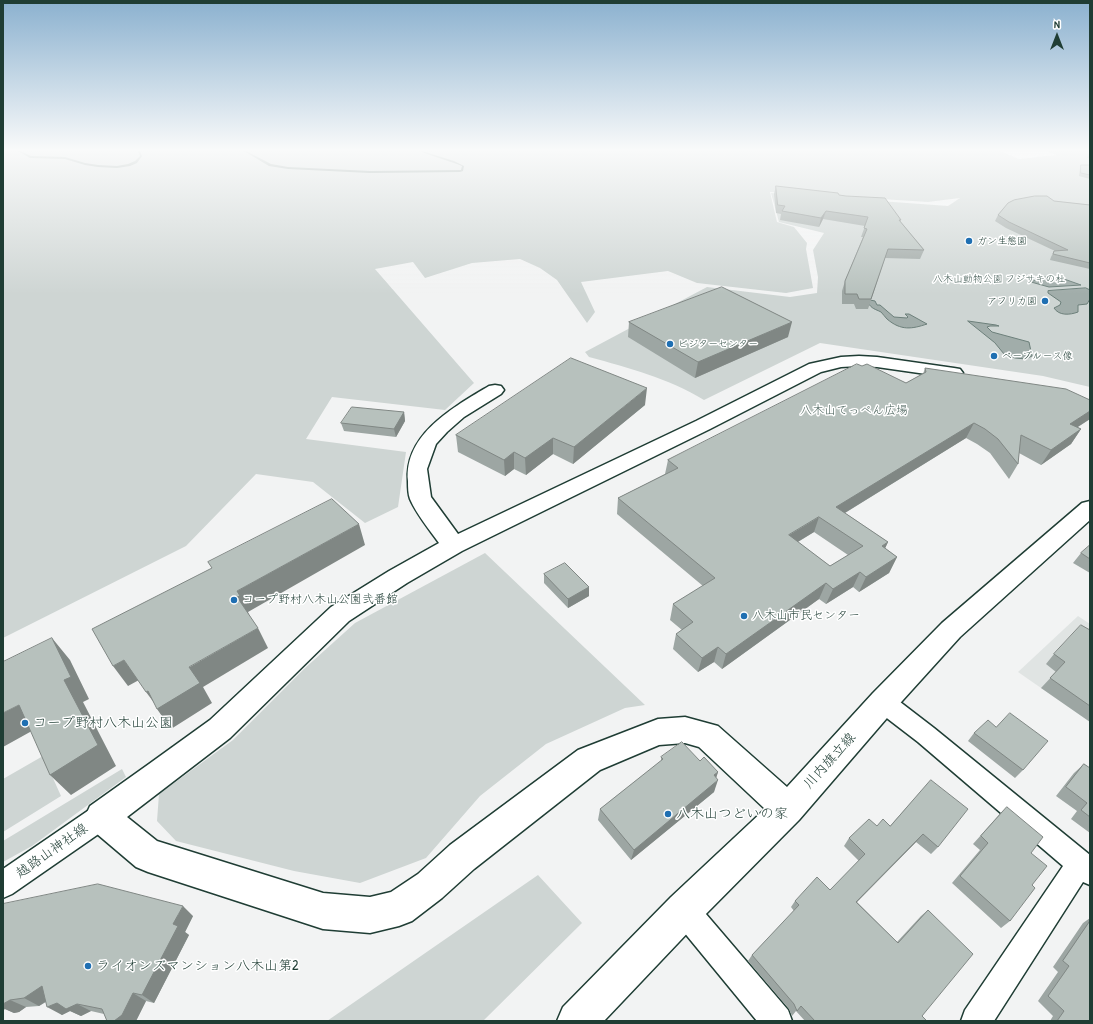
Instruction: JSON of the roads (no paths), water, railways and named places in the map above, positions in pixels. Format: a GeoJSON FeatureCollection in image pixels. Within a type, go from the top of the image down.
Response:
{"type":"FeatureCollection","features":[{"type":"Feature","properties":{"kind":"street"},"geometry":{"type":"LineString","coordinates":[[788,809],[708,736],[685,730],[658,732],[589,760],[462,857],[430,886],[399,908],[370,915],[323,911],[148,855],[101,817],[160,775],[220,729],[340,614],[454,544],[703,425],[815,368],[841,362],[859,361],[877,362],[974,376]]}},
{"type":"Feature","properties":{"kind":"street"},"geometry":{"type":"LineString","coordinates":[[454,544],[437,524],[420,498],[417,469],[427,443],[440,428],[457,413],[495,390]]}},
{"type":"Feature","properties":{"kind":"street","name":"川内旗立線"},"geometry":{"type":"LineString","coordinates":[[576,1021],[684,910],[788,809],[883,702],[950,630],[1090,508]]}},
{"type":"Feature","properties":{"kind":"street"},"geometry":{"type":"LineString","coordinates":[[883,702],[926,735],[1085,868],[976,1021]]}},
{"type":"Feature","properties":{"kind":"street","name":"越路山神社線"},"geometry":{"type":"LineString","coordinates":[[3,885],[101,817]]}},
{"type":"Feature","properties":{"kind":"street"},"geometry":{"type":"LineString","coordinates":[[684,910],[777,1021]]}},
{"type":"Feature","properties":{"kind":"place","name":"ガン生態園"},"geometry":{"type":"Point","coordinates":[969,241]}},
{"type":"Feature","properties":{"kind":"place","name":"アフリカ園"},"geometry":{"type":"Point","coordinates":[1045,301]}},
{"type":"Feature","properties":{"kind":"place","name":"ビジターセンター"},"geometry":{"type":"Point","coordinates":[670,344]}},
{"type":"Feature","properties":{"kind":"place","name":"ベーブルース像"},"geometry":{"type":"Point","coordinates":[994,356]}},
{"type":"Feature","properties":{"kind":"place","name":"コープ野村八木山公園弐番館"},"geometry":{"type":"Point","coordinates":[234,600]}},
{"type":"Feature","properties":{"kind":"place","name":"八木山市民センター"},"geometry":{"type":"Point","coordinates":[744,616]}},
{"type":"Feature","properties":{"kind":"place","name":"コープ野村八木山公園"},"geometry":{"type":"Point","coordinates":[25,723]}},
{"type":"Feature","properties":{"kind":"place","name":"八木山つどいの家"},"geometry":{"type":"Point","coordinates":[668,814]}},
{"type":"Feature","properties":{"kind":"place","name":"ライオンズマンション八木山第2"},"geometry":{"type":"Point","coordinates":[88,966]}},
{"type":"Feature","properties":{"kind":"park label","name":"八木山動物公園 フジサキの杜"},"geometry":{"type":"Point","coordinates":[999,279]}},
{"type":"Feature","properties":{"kind":"park label","name":"八木山てっぺん広場"},"geometry":{"type":"Point","coordinates":[854,411]}}]}
